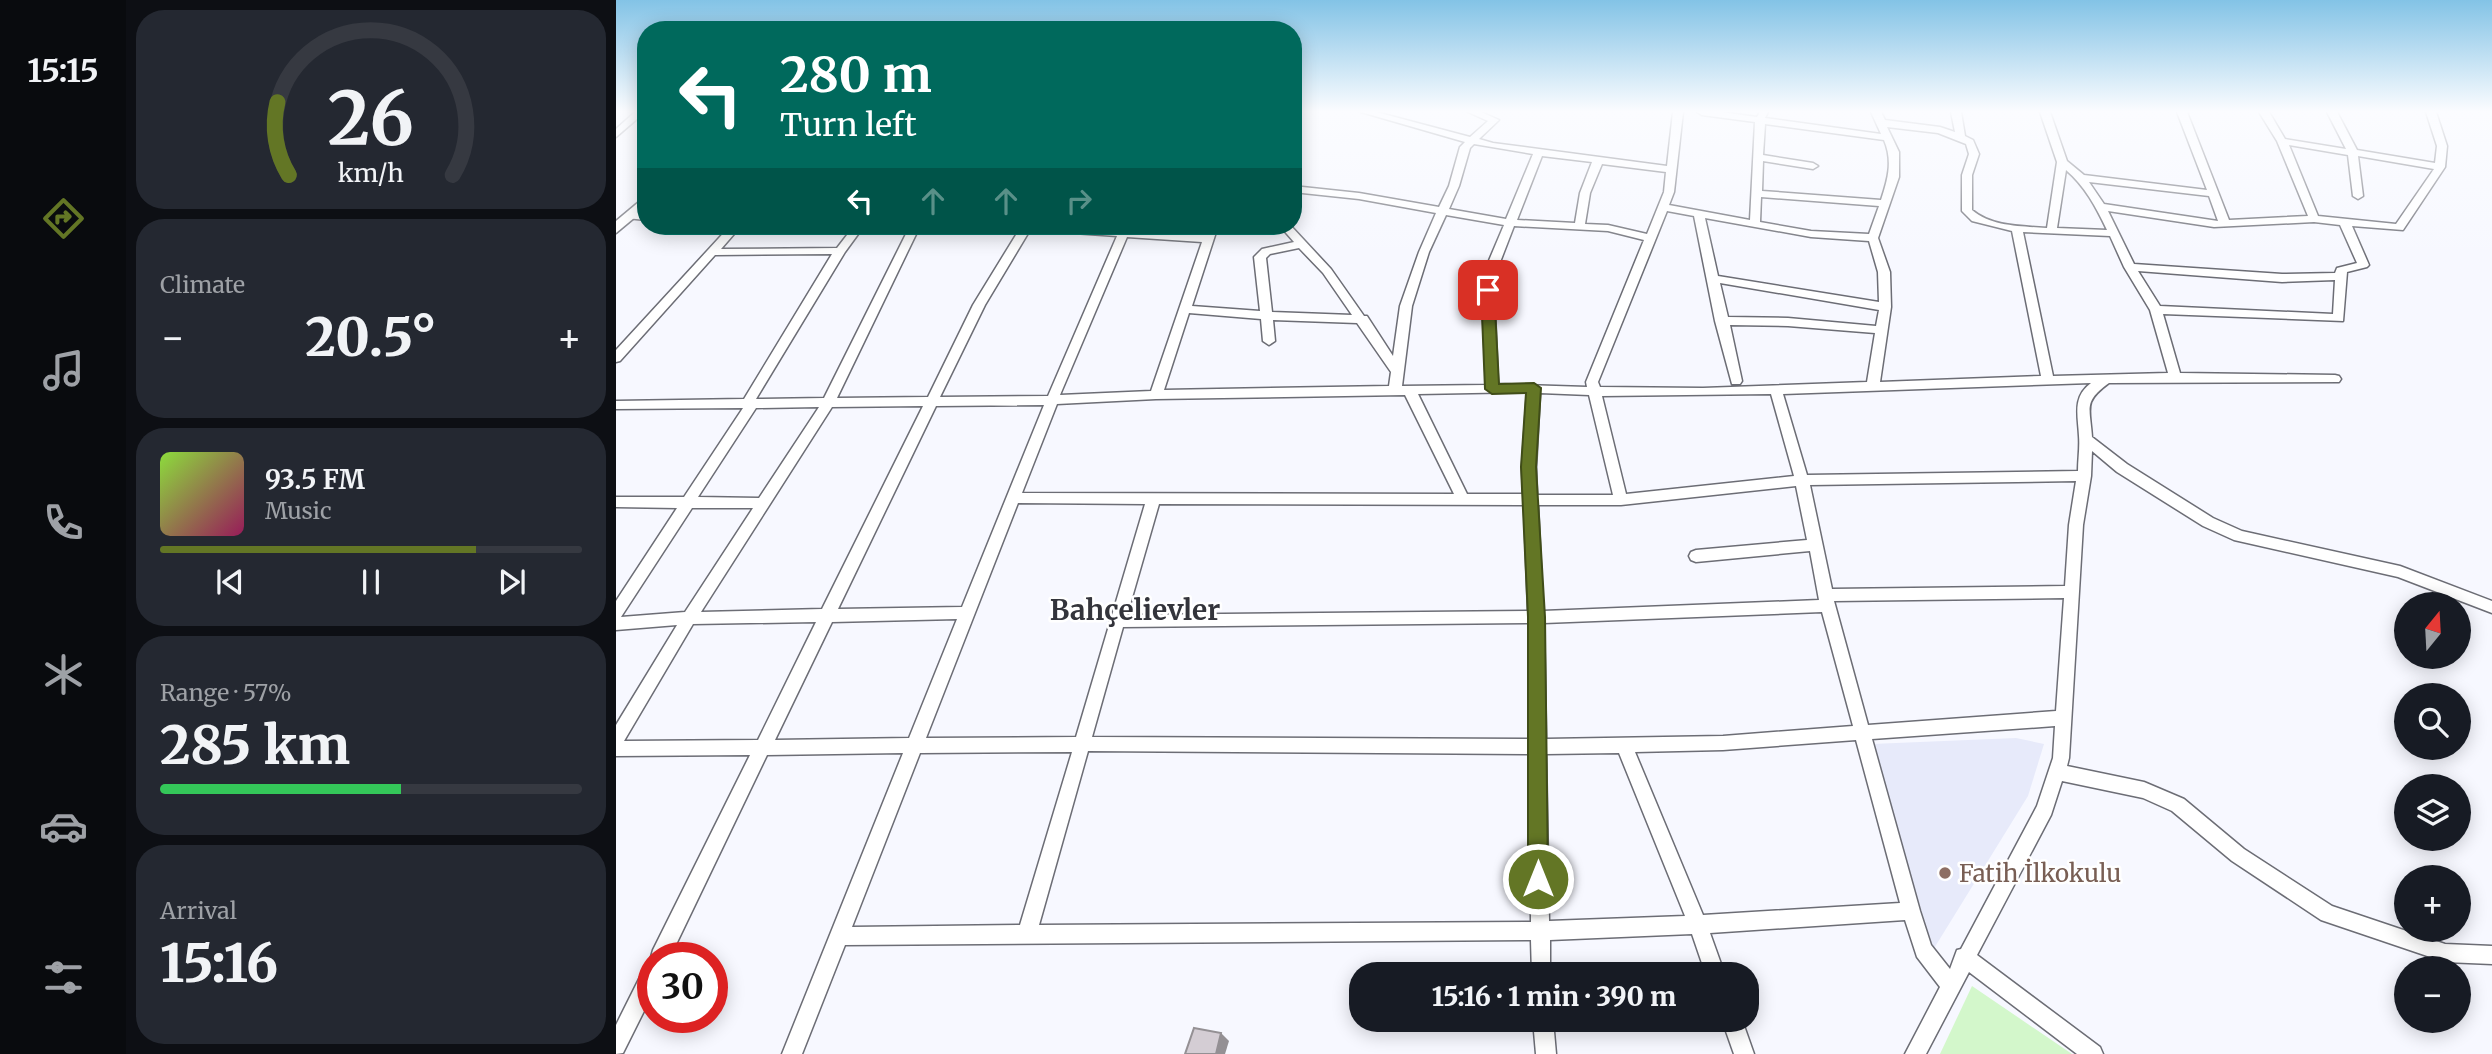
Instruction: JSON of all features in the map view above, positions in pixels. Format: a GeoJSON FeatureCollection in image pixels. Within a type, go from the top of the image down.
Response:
{"type":"FeatureCollection","features":[{"type":"Feature","properties":{"kind":"main road"},"geometry":{"type":"LineString","coordinates":[[616,229],[637,201]]}},
{"type":"Feature","properties":{"kind":"street"},"geometry":{"type":"LineString","coordinates":[[1460,161],[1443,211],[1424,252],[1406,306],[1398,372],[1402,391],[1463,499]]}},
{"type":"Feature","properties":{"kind":"street"},"geometry":{"type":"LineString","coordinates":[[1492,389],[1488,290],[1492,270],[1535,161]]}},
{"type":"Feature","properties":{"kind":"street"},"geometry":{"type":"LineString","coordinates":[[1579,228],[1585,193],[1598,161]]}},
{"type":"Feature","properties":{"kind":"street"},"geometry":{"type":"LineString","coordinates":[[1600,161],[1672,170]]}},
{"type":"Feature","properties":{"kind":"street"},"geometry":{"type":"LineString","coordinates":[[1620,500],[1591,391],[1594,373],[1652,238],[1663,207],[1673,161]]}},
{"type":"Feature","properties":{"kind":"street"},"geometry":{"type":"LineString","coordinates":[[1755,222],[1758,161]]}},
{"type":"Feature","properties":{"kind":"street"},"geometry":{"type":"LineString","coordinates":[[1784,161],[1813,166]]}},
{"type":"Feature","properties":{"kind":"street"},"geometry":{"type":"LineString","coordinates":[[1873,386],[1885,307],[1884,272],[1873,238],[1894,177],[1894,161]]}},
{"type":"Feature","properties":{"kind":"street"},"geometry":{"type":"LineString","coordinates":[[1970,161],[1967,175],[1967,211],[1971,218],[2017,229],[2112,233]]}},
{"type":"Feature","properties":{"kind":"street"},"geometry":{"type":"LineString","coordinates":[[2202,161],[2225,224]]}},
{"type":"Feature","properties":{"kind":"street"},"geometry":{"type":"LineString","coordinates":[[2290,161],[2314,219]]}},
{"type":"Feature","properties":{"kind":"street"},"geometry":{"type":"LineString","coordinates":[[2352,161],[2358,196]]}},
{"type":"Feature","properties":{"kind":"street"},"geometry":{"type":"LineString","coordinates":[[2406,161],[2440,167]]}},
{"type":"Feature","properties":{"kind":"street"},"geometry":{"type":"LineString","coordinates":[[2101,207],[2225,224],[2314,219],[2399,228],[2440,167],[2441,161]]}},
{"type":"Feature","properties":{"kind":"street"},"geometry":{"type":"LineString","coordinates":[[2062,162],[2081,178],[2101,207],[2130,267],[2156,310],[2175,377]]}},
{"type":"Feature","properties":{"kind":"street"},"geometry":{"type":"LineString","coordinates":[[2052,229],[2062,162]]}},
{"type":"Feature","properties":{"kind":"street"},"geometry":{"type":"LineString","coordinates":[[2081,178],[2215,194]]}},
{"type":"Feature","properties":{"kind":"street"},"geometry":{"type":"LineString","coordinates":[[1302,191],[1359,196],[1510,223],[1608,228],[1652,238]]}},
{"type":"Feature","properties":{"kind":"street"},"geometry":{"type":"LineString","coordinates":[[1756,194],[1886,203]]}},
{"type":"Feature","properties":{"kind":"street"},"geometry":{"type":"LineString","coordinates":[[1663,207],[1811,234],[1873,238]]}},
{"type":"Feature","properties":{"kind":"street"},"geometry":{"type":"LineString","coordinates":[[1699,213],[1736,381]]}},
{"type":"Feature","properties":{"kind":"street"},"geometry":{"type":"LineString","coordinates":[[2156,310],[2339,318],[2341,270],[2363,265],[2344,221]]}},
{"type":"Feature","properties":{"kind":"street"},"geometry":{"type":"LineString","coordinates":[[2017,229],[2048,380]]}},
{"type":"Feature","properties":{"kind":"street"},"geometry":{"type":"LineString","coordinates":[[616,358],[728,235]]}},
{"type":"Feature","properties":{"kind":"street"},"geometry":{"type":"LineString","coordinates":[[616,613],[690,501],[852,235]]}},
{"type":"Feature","properties":{"kind":"street"},"geometry":{"type":"LineString","coordinates":[[616,740],[690,618],[828,403],[860,332],[895,271],[911,235]]}},
{"type":"Feature","properties":{"kind":"street"},"geometry":{"type":"LineString","coordinates":[[667,942],[979,305],[1022,235]]}},
{"type":"Feature","properties":{"kind":"street"},"geometry":{"type":"LineString","coordinates":[[792,1054],[1052,400],[1123,235]]}},
{"type":"Feature","properties":{"kind":"street"},"geometry":{"type":"LineString","coordinates":[[1160,235],[1208,239]]}},
{"type":"Feature","properties":{"kind":"street"},"geometry":{"type":"LineString","coordinates":[[1156,395],[1210,235]]}},
{"type":"Feature","properties":{"kind":"street"},"geometry":{"type":"LineString","coordinates":[[1294,235],[1363,319],[1398,372]]}},
{"type":"Feature","properties":{"kind":"street"},"geometry":{"type":"LineString","coordinates":[[1269,341],[1260,257],[1266,251],[1302,244]]}},
{"type":"Feature","properties":{"kind":"street"},"geometry":{"type":"LineString","coordinates":[[713,252],[840,251]]}},
{"type":"Feature","properties":{"kind":"street"},"geometry":{"type":"LineString","coordinates":[[2130,267],[2270,278],[2340,276]]}},
{"type":"Feature","properties":{"kind":"street"},"geometry":{"type":"LineString","coordinates":[[1712,278],[1885,307]]}},
{"type":"Feature","properties":{"kind":"street"},"geometry":{"type":"LineString","coordinates":[[1184,309],[1268,316],[1363,319]]}},
{"type":"Feature","properties":{"kind":"street"},"geometry":{"type":"LineString","coordinates":[[1721,321],[1788,322],[1880,330]]}},
{"type":"Feature","properties":{"kind":"street"},"geometry":{"type":"LineString","coordinates":[[1915,1054],[1964,957],[2045,809],[2061,758],[2076,526],[2087,439],[2083,404],[2088,392],[2107,378]]}},
{"type":"Feature","properties":{"kind":"street"},"geometry":{"type":"LineString","coordinates":[[616,405],[1052,400],[1156,395],[1534,388],[1591,391],[1776,390],[2107,378],[2335,379]]}},
{"type":"Feature","properties":{"kind":"street"},"geometry":{"type":"LineString","coordinates":[[1534,388],[1530,433],[1530,499],[1539,747],[1540,962]]}},
{"type":"Feature","properties":{"kind":"street"},"geometry":{"type":"LineString","coordinates":[[1776,390],[1802,480],[1827,600],[1911,911],[1924,950],[1950,985]]}},
{"type":"Feature","properties":{"kind":"street"},"geometry":{"type":"LineString","coordinates":[[2087,439],[2104,456],[2133,475],[2208,522],[2239,536],[2400,572],[2492,607]]}},
{"type":"Feature","properties":{"kind":"street"},"geometry":{"type":"LineString","coordinates":[[1014,498],[1620,500],[1802,480],[2084,476]]}},
{"type":"Feature","properties":{"kind":"street"},"geometry":{"type":"LineString","coordinates":[[1027,934],[1153,499]]}},
{"type":"Feature","properties":{"kind":"street"},"geometry":{"type":"LineString","coordinates":[[616,502],[763,503]]}},
{"type":"Feature","properties":{"kind":"street"},"geometry":{"type":"LineString","coordinates":[[1696,556],[1815,545]]}},
{"type":"Feature","properties":{"kind":"street"},"geometry":{"type":"LineString","coordinates":[[1118,621],[1536,617],[1827,600],[2071,592]]}},
{"type":"Feature","properties":{"kind":"street"},"geometry":{"type":"LineString","coordinates":[[616,624],[690,618],[969,613]]}},
{"type":"Feature","properties":{"kind":"street"},"geometry":{"type":"LineString","coordinates":[[616,749],[1082,744],[1539,747],[1723,743],[2062,718]]}},
{"type":"Feature","properties":{"kind":"street"},"geometry":{"type":"LineString","coordinates":[[1624,745],[1711,962]]}},
{"type":"Feature","properties":{"kind":"street"},"geometry":{"type":"LineString","coordinates":[[2057,772],[2144,790],[2178,806],[2238,855],[2327,914],[2389,937],[2445,953],[2492,955]]}},
{"type":"Feature","properties":{"kind":"street"},"geometry":{"type":"LineString","coordinates":[[840,936],[1538,931],[1698,925],[1911,911]]}},
{"type":"Feature","properties":{"kind":"street"},"geometry":{"type":"LineString","coordinates":[[1964,957],[2093,1054]]}},
{"type":"Feature","properties":{"kind":"street"},"geometry":{"type":"LineString","coordinates":[[616,1046],[637,1004]]}},
{"type":"Feature","properties":{"kind":"street"},"geometry":{"type":"LineString","coordinates":[[1545,1032],[1546,1054]]}},
{"type":"Feature","properties":{"kind":"street"},"geometry":{"type":"LineString","coordinates":[[1736,1032],[1744,1054]]}},
{"type":"Feature","properties":{"kind":"shaded area","name":"Fatih İlkokulu"},"geometry":{"type":"Polygon","coordinates":[[[2016,738],[2044,744],[2028,796],[1933,950],[1872,744],[2016,738]]]}},
{"type":"Feature","properties":{"kind":"green space"},"geometry":{"type":"Polygon","coordinates":[[[1972,986],[2072,1054],[1940,1054],[1972,986]]]}},
{"type":"Feature","properties":{"kind":"building"},"geometry":{"type":"Polygon","coordinates":[[[1194,1028],[1221,1033],[1216,1054],[1185,1054],[1194,1028]]]}},
{"type":"Feature","properties":{"kind":"place","name":"Fatih İlkokulu"},"geometry":{"type":"Point","coordinates":[1945,873]}},
{"type":"Feature","properties":{"kind":"district","name":"Bahçelievler"},"geometry":{"type":"Point","coordinates":[1135,610]}},
{"type":"Feature","properties":{"kind":"route"},"geometry":{"type":"LineString","coordinates":[[1488,290],[1492,389],[1534,388],[1529,467],[1539,747],[1538,879]]}}]}
